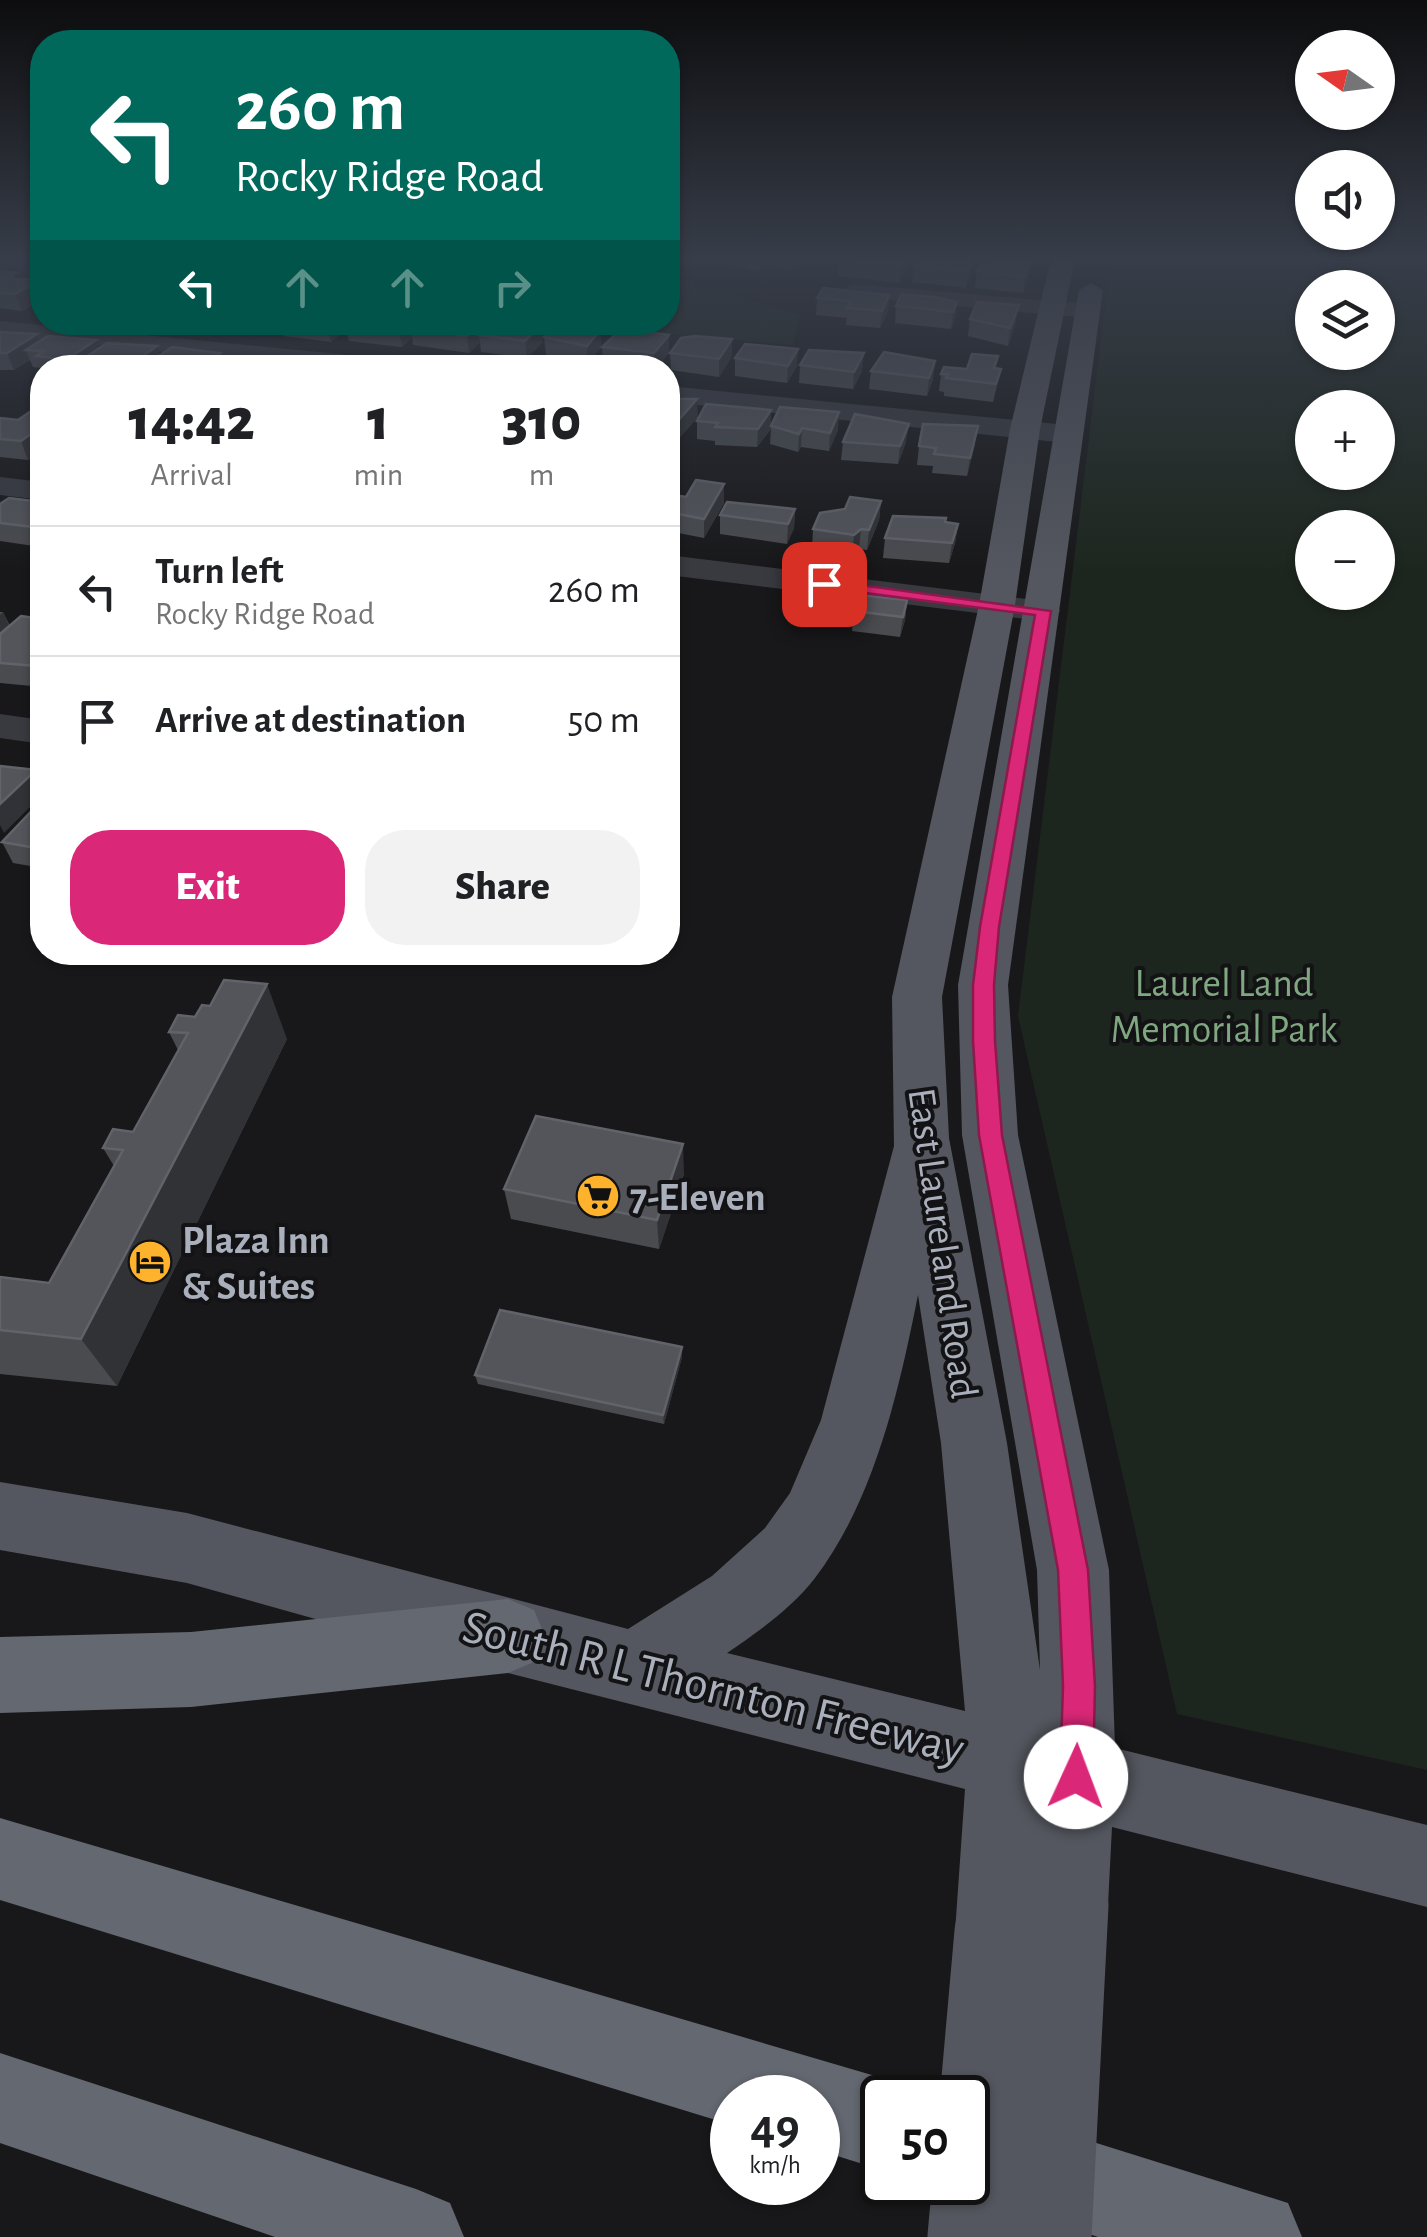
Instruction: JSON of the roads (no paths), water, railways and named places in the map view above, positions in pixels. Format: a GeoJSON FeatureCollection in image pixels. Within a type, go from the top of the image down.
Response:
{"type":"FeatureCollection","features":[{"type":"Feature","properties":{"kind":"highway"},"geometry":{"type":"LineString","coordinates":[[0,1676],[99,1676],[256,1667],[508,1636]]}},
{"type":"Feature","properties":{"kind":"highway"},"geometry":{"type":"LineString","coordinates":[[0,1859],[717,2075]]}},
{"type":"Feature","properties":{"kind":"highway"},"geometry":{"type":"LineString","coordinates":[[0,2098],[416,2237]]}},
{"type":"Feature","properties":{"kind":"highway"},"geometry":{"type":"LineString","coordinates":[[990,2157],[1254,2237]]}},
{"type":"Feature","properties":{"kind":"main road","name":"East Laureland Road"},"geometry":{"type":"LineString","coordinates":[[970,2237],[1031,1918],[1041,1768],[1079,1686],[1073,1570],[990,1135],[983,985],[1020,608],[1025,429],[1050,363]]}},
{"type":"Feature","properties":{"kind":"main road","name":"East Laureland Road"},"geometry":{"type":"LineString","coordinates":[[1041,1768],[1002,1669],[974,1442],[921,1138],[917,997],[1066,434],[1068,363]]}},
{"type":"Feature","properties":{"kind":"main road"},"geometry":{"type":"LineString","coordinates":[[636,1666],[700,1628],[776,1566],[790,1553],[827,1496],[855,1417],[921,1138]]}},
{"type":"Feature","properties":{"kind":"main road"},"geometry":{"type":"LineString","coordinates":[[974,1442],[1050,1440]]}},
{"type":"Feature","properties":{"kind":"main road","name":"South R L Thornton Freeway"},"geometry":{"type":"LineString","coordinates":[[0,1516],[187,1548],[508,1636],[1427,1866]]}},
{"type":"Feature","properties":{"kind":"main road"},"geometry":{"type":"LineString","coordinates":[[1031,1918],[1049,2237]]}},
{"type":"Feature","properties":{"kind":"street"},"geometry":{"type":"LineString","coordinates":[[680,395],[1066,434]]}},
{"type":"Feature","properties":{"kind":"street"},"geometry":{"type":"LineString","coordinates":[[0,486],[30,490]]}},
{"type":"Feature","properties":{"kind":"street"},"geometry":{"type":"LineString","coordinates":[[680,566],[1020,608]]}},
{"type":"Feature","properties":{"kind":"street"},"geometry":{"type":"LineString","coordinates":[[0,726],[30,730]]}},
{"type":"Feature","properties":{"kind":"place","name":"7-Eleven"},"geometry":{"type":"Point","coordinates":[598,1196]}},
{"type":"Feature","properties":{"kind":"place","name":"Plaza Inn & Suites"},"geometry":{"type":"Point","coordinates":[150,1262]}},
{"type":"Feature","properties":{"kind":"park label","name":"Laurel Land Memorial Park"},"geometry":{"type":"Point","coordinates":[1224,1005]}}]}
